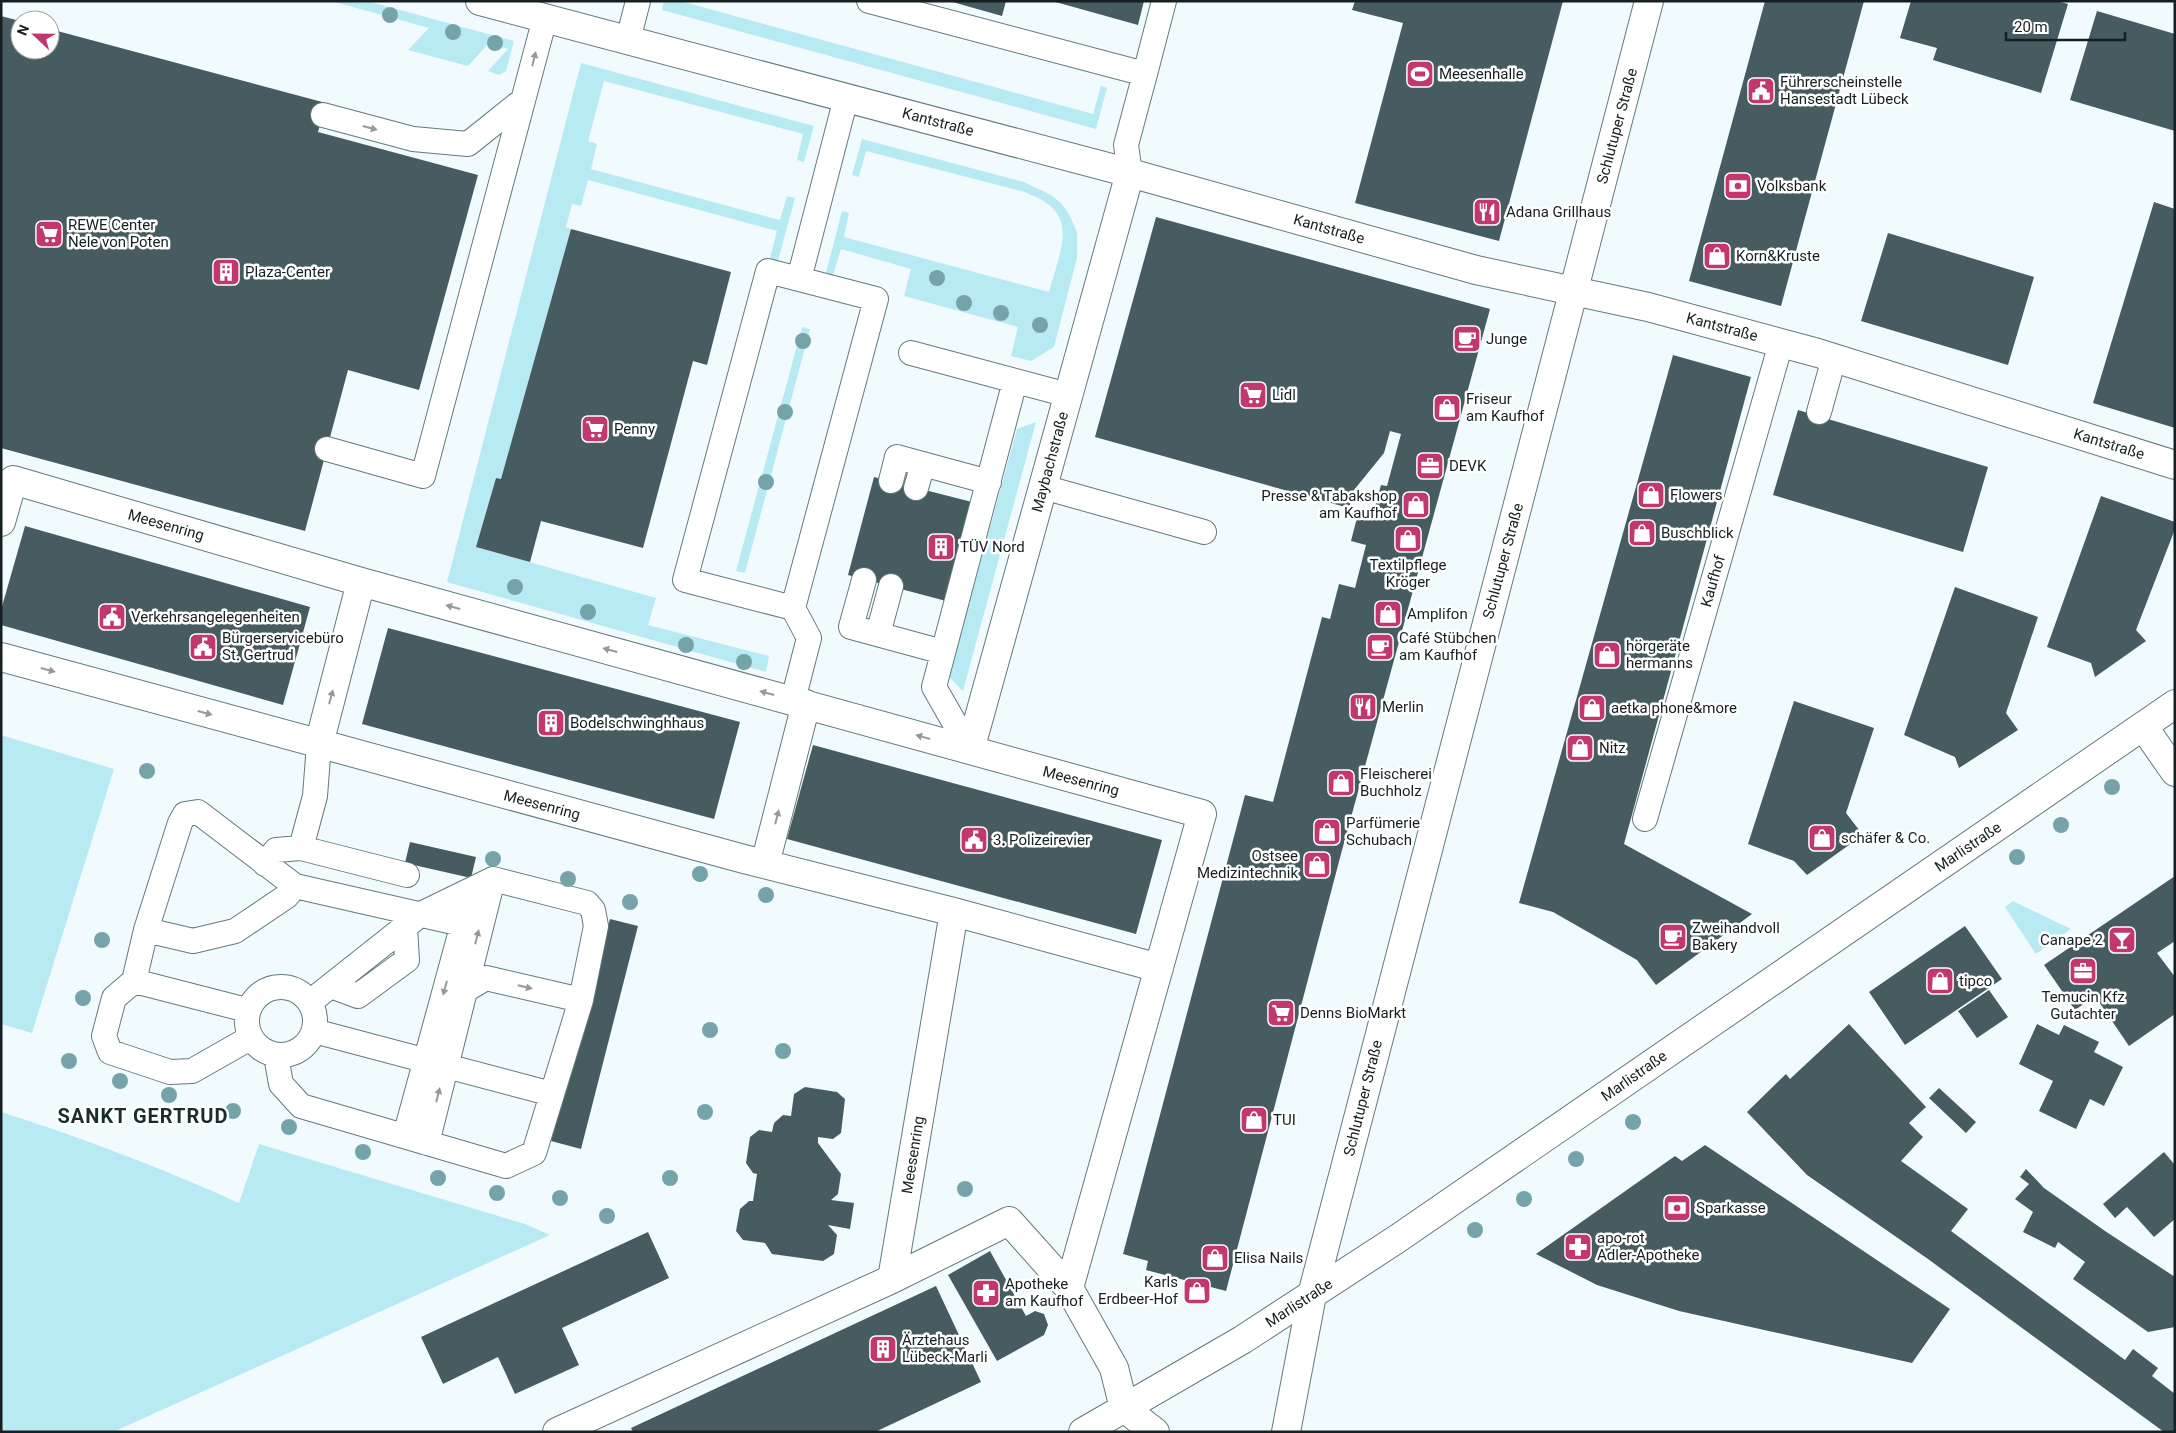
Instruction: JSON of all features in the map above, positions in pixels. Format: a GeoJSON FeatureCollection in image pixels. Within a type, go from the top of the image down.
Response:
{"type":"FeatureCollection","features":[{"type":"Feature","properties":{"kind":"street","name":"Kantstraße"},"geometry":{"type":"LineString","coordinates":[[480,1],[1130,173],[1476,270],[1648,307],[1780,343],[1834,358],[2175,465]]}},
{"type":"Feature","properties":{"kind":"street","name":"Schlutuper Straße"},"geometry":{"type":"LineString","coordinates":[[1286,1432],[1312,1295],[1649,1]]}},
{"type":"Feature","properties":{"kind":"street","name":"Maybachstraße"},"geometry":{"type":"LineString","coordinates":[[970,750],[1130,173]]}},
{"type":"Feature","properties":{"kind":"street","name":"Meesenring"},"geometry":{"type":"LineString","coordinates":[[1,522],[13,480],[361,582],[1202,814],[1069,1288]]}},
{"type":"Feature","properties":{"kind":"street"},"geometry":{"type":"LineString","coordinates":[[319,744],[361,582]]}},
{"type":"Feature","properties":{"kind":"street","name":"Meesenring"},"geometry":{"type":"LineString","coordinates":[[1,657],[765,864],[954,912],[1159,968]]}},
{"type":"Feature","properties":{"kind":"street"},"geometry":{"type":"LineString","coordinates":[[765,864],[800,702]]}},
{"type":"Feature","properties":{"kind":"street","name":"Marlistraße"},"geometry":{"type":"LineString","coordinates":[[1083,1432],[1242,1340],[1312,1295],[2175,704]]}},
{"type":"Feature","properties":{"kind":"street"},"geometry":{"type":"LineString","coordinates":[[2143,726],[2175,772]]}},
{"type":"Feature","properties":{"kind":"street","name":"Meesenring"},"geometry":{"type":"LineString","coordinates":[[892,1279],[954,912]]}},
{"type":"Feature","properties":{"kind":"street"},"geometry":{"type":"LineString","coordinates":[[557,1432],[892,1279],[1009,1221],[1069,1288],[1114,1368],[1124,1408],[1155,1432]]}},
{"type":"Feature","properties":{"kind":"lane"},"geometry":{"type":"LineString","coordinates":[[628,40],[638,1]]}},
{"type":"Feature","properties":{"kind":"lane"},"geometry":{"type":"LineString","coordinates":[[869,1],[1145,74]]}},
{"type":"Feature","properties":{"kind":"lane"},"geometry":{"type":"LineString","coordinates":[[1130,173],[1126,144],[1164,1]]}},
{"type":"Feature","properties":{"kind":"lane"},"geometry":{"type":"LineString","coordinates":[[327,449],[422,476],[545,18]]}},
{"type":"Feature","properties":{"kind":"lane"},"geometry":{"type":"LineString","coordinates":[[799,279],[846,98]]}},
{"type":"Feature","properties":{"kind":"lane"},"geometry":{"type":"LineString","coordinates":[[322,115],[412,139],[468,144],[523,100]]}},
{"type":"Feature","properties":{"kind":"lane"},"geometry":{"type":"LineString","coordinates":[[793,608],[685,580],[768,271],[876,299],[793,608],[809,638],[800,702]]}},
{"type":"Feature","properties":{"kind":"lane","name":"Kaufhof"},"geometry":{"type":"LineString","coordinates":[[1645,819],[1780,343]]}},
{"type":"Feature","properties":{"kind":"lane"},"geometry":{"type":"LineString","coordinates":[[911,353],[1068,395]]}},
{"type":"Feature","properties":{"kind":"lane"},"geometry":{"type":"LineString","coordinates":[[1819,412],[1834,358]]}},
{"type":"Feature","properties":{"kind":"lane"},"geometry":{"type":"LineString","coordinates":[[970,750],[934,687],[990,482],[1015,381]]}},
{"type":"Feature","properties":{"kind":"lane"},"geometry":{"type":"LineString","coordinates":[[891,481],[897,457],[990,482]]}},
{"type":"Feature","properties":{"kind":"lane"},"geometry":{"type":"LineString","coordinates":[[916,488],[922,464]]}},
{"type":"Feature","properties":{"kind":"lane"},"geometry":{"type":"LineString","coordinates":[[1043,487],[1204,532]]}},
{"type":"Feature","properties":{"kind":"lane"},"geometry":{"type":"LineString","coordinates":[[864,580],[851,627],[943,652]]}},
{"type":"Feature","properties":{"kind":"lane"},"geometry":{"type":"LineString","coordinates":[[878,634],[891,586]]}},
{"type":"Feature","properties":{"kind":"lane"},"geometry":{"type":"LineString","coordinates":[[301,848],[314,796],[319,744]]}},
{"type":"Feature","properties":{"kind":"lane"},"geometry":{"type":"LineString","coordinates":[[250,1038],[192,1071],[170,1072],[110,1052],[104,1036],[114,998],[134,981],[146,930],[180,823],[185,814],[198,812],[295,886],[413,921],[462,924]]}},
{"type":"Feature","properties":{"kind":"lane"},"geometry":{"type":"LineString","coordinates":[[265,864],[276,850],[301,848],[407,875]]}},
{"type":"Feature","properties":{"kind":"lane"},"geometry":{"type":"LineString","coordinates":[[436,1063],[464,991],[493,879]]}},
{"type":"Feature","properties":{"kind":"lane"},"geometry":{"type":"LineString","coordinates":[[276,1056],[281,1084],[301,1106],[506,1166],[534,1153],[581,1000],[596,926],[593,910],[587,903],[493,879],[413,921],[310,1002]]}},
{"type":"Feature","properties":{"kind":"lane"},"geometry":{"type":"LineString","coordinates":[[146,930],[193,941],[235,931],[287,896],[295,886]]}},
{"type":"Feature","properties":{"kind":"lane"},"geometry":{"type":"LineString","coordinates":[[416,1139],[436,1063],[462,924],[472,891]]}},
{"type":"Feature","properties":{"kind":"lane"},"geometry":{"type":"LineString","coordinates":[[464,991],[486,978],[581,1000]]}},
{"type":"Feature","properties":{"kind":"lane"},"geometry":{"type":"LineString","coordinates":[[134,981],[247,1010]]}},
{"type":"Feature","properties":{"kind":"lane"},"geometry":{"type":"LineString","coordinates":[[285,986],[300,992],[310,1002],[315,1016],[314,1031],[306,1045],[292,1054],[276,1056],[261,1050],[250,1038],[246,1025],[247,1010],[257,996],[270,988],[285,986]]}},
{"type":"Feature","properties":{"kind":"lane"},"geometry":{"type":"LineString","coordinates":[[314,1031],[552,1094]]}},
{"type":"Feature","properties":{"kind":"shaded area"},"geometry":{"type":"Polygon","coordinates":[[[331,1],[367,1],[514,41],[506,71],[499,75],[488,71],[508,49],[488,44],[468,66],[408,50],[429,28],[331,1]]]}},
{"type":"Feature","properties":{"kind":"shaded area"},"geometry":{"type":"Polygon","coordinates":[[[664,1],[680,1],[1093,114],[1101,86],[1107,88],[1096,129],[662,10],[664,1]]]}},
{"type":"Feature","properties":{"kind":"shaded area"},"geometry":{"type":"Polygon","coordinates":[[[581,63],[814,126],[804,162],[797,160],[803,134],[604,81],[588,141],[597,144],[591,169],[780,220],[787,196],[795,198],[778,261],[770,258],[777,231],[588,180],[581,206],[572,204],[566,227],[571,229],[501,479],[496,478],[476,547],[656,598],[648,625],[769,656],[766,672],[447,582],[581,63]]]}},
{"type":"Feature","properties":{"kind":"shaded area"},"geometry":{"type":"Polygon","coordinates":[[[862,139],[1024,182],[1051,195],[1061,203],[1069,214],[1077,232],[1077,258],[1054,347],[1031,361],[1011,356],[1018,327],[904,296],[911,269],[841,249],[833,275],[826,273],[842,211],[849,213],[844,237],[1049,292],[1059,259],[1063,231],[1060,219],[1053,208],[1040,199],[1021,191],[866,151],[859,177],[852,175],[862,139]]]}},
{"type":"Feature","properties":{"kind":"shaded area"},"geometry":{"type":"Polygon","coordinates":[[[802,327],[810,329],[745,573],[736,571],[802,327]]]}},
{"type":"Feature","properties":{"kind":"shaded area"},"geometry":{"type":"Polygon","coordinates":[[[1036,422],[963,691],[949,677],[1017,429],[1036,422]]]}},
{"type":"Feature","properties":{"kind":"shaded area"},"geometry":{"type":"Polygon","coordinates":[[[1,735],[114,769],[32,1033],[1,1024],[1,735]]]}},
{"type":"Feature","properties":{"kind":"shaded area"},"geometry":{"type":"Polygon","coordinates":[[[2013,901],[2071,929],[2036,954],[2005,907],[2013,901]]]}},
{"type":"Feature","properties":{"kind":"shaded area"},"geometry":{"type":"Polygon","coordinates":[[[1,1112],[122,1154],[239,1203],[259,1144],[525,1224],[550,1235],[113,1432],[1,1432],[1,1112]]]}},
{"type":"Feature","properties":{"kind":"building"},"geometry":{"type":"Polygon","coordinates":[[[949,1],[1006,1],[1002,16],[949,1]]]}},
{"type":"Feature","properties":{"kind":"building"},"geometry":{"type":"Polygon","coordinates":[[[1052,1],[1144,1],[1138,25],[1052,1]]]}},
{"type":"Feature","properties":{"kind":"building"},"geometry":{"type":"Polygon","coordinates":[[[1355,1],[1563,1],[1499,241],[1355,203],[1403,23],[1352,10],[1355,1]]]}},
{"type":"Feature","properties":{"kind":"building"},"geometry":{"type":"Polygon","coordinates":[[[1765,1],[1864,1],[1781,306],[1689,281],[1765,1]]]}},
{"type":"Feature","properties":{"kind":"building"},"geometry":{"type":"Polygon","coordinates":[[[1911,1],[2057,1],[2068,4],[2041,93],[1933,60],[1937,48],[1900,38],[1911,1]]]}},
{"type":"Feature","properties":{"kind":"building"},"geometry":{"type":"Polygon","coordinates":[[[2097,11],[2175,34],[2175,131],[2070,100],[2097,11]]]}},
{"type":"Feature","properties":{"kind":"building","name":"Plaza-Center"},"geometry":{"type":"Polygon","coordinates":[[[1,16],[10,18],[10,60],[60,60],[60,32],[326,103],[318,132],[478,175],[419,390],[348,370],[305,531],[1,448],[1,16]]]}},
{"type":"Feature","properties":{"kind":"building"},"geometry":{"type":"Polygon","coordinates":[[[2154,202],[2175,209],[2175,428],[2093,403],[2154,202]]]}},
{"type":"Feature","properties":{"kind":"building"},"geometry":{"type":"Polygon","coordinates":[[[1156,217],[1490,309],[1341,854],[1226,1291],[1146,1270],[1148,1261],[1123,1254],[1245,795],[1273,802],[1322,617],[1330,619],[1339,584],[1355,588],[1366,545],[1351,541],[1359,510],[1373,514],[1381,485],[1387,486],[1401,434],[1390,431],[1384,453],[1354,490],[1349,508],[1095,437],[1156,217]]]}},
{"type":"Feature","properties":{"kind":"building","name":"Penny"},"geometry":{"type":"Polygon","coordinates":[[[571,229],[731,272],[707,365],[693,361],[643,548],[541,521],[530,562],[476,547],[496,478],[501,479],[571,229]]]}},
{"type":"Feature","properties":{"kind":"building"},"geometry":{"type":"Polygon","coordinates":[[[1888,233],[2034,277],[2008,365],[1861,321],[1888,233]]]}},
{"type":"Feature","properties":{"kind":"building"},"geometry":{"type":"Polygon","coordinates":[[[1673,355],[1751,377],[1624,844],[1752,914],[1656,985],[1637,960],[1553,912],[1519,903],[1673,355]]]}},
{"type":"Feature","properties":{"kind":"building"},"geometry":{"type":"Polygon","coordinates":[[[1798,410],[1988,467],[1963,552],[1773,495],[1798,410]]]}},
{"type":"Feature","properties":{"kind":"building"},"geometry":{"type":"Polygon","coordinates":[[[874,477],[972,502],[946,601],[848,575],[874,477]]]}},
{"type":"Feature","properties":{"kind":"building"},"geometry":{"type":"Polygon","coordinates":[[[2101,496],[2175,522],[2175,529],[2136,630],[2146,641],[2095,677],[2091,663],[2047,647],[2101,496]]]}},
{"type":"Feature","properties":{"kind":"building"},"geometry":{"type":"Polygon","coordinates":[[[25,526],[310,607],[283,705],[1,625],[1,610],[25,526]]]}},
{"type":"Feature","properties":{"kind":"building"},"geometry":{"type":"Polygon","coordinates":[[[1955,587],[2038,617],[2006,713],[2018,730],[1959,768],[1955,757],[1904,735],[1955,587]]]}},
{"type":"Feature","properties":{"kind":"building","name":"Bodelschwinghhaus"},"geometry":{"type":"Polygon","coordinates":[[[388,628],[740,722],[714,819],[362,724],[388,628]]]}},
{"type":"Feature","properties":{"kind":"building"},"geometry":{"type":"Polygon","coordinates":[[[1794,701],[1874,728],[1846,813],[1863,835],[1807,875],[1794,861],[1748,844],[1794,701]]]}},
{"type":"Feature","properties":{"kind":"building","name":"3. Polizeirevier"},"geometry":{"type":"Polygon","coordinates":[[[813,745],[1162,840],[1136,934],[787,839],[813,745]]]}},
{"type":"Feature","properties":{"kind":"building"},"geometry":{"type":"Polygon","coordinates":[[[410,842],[476,857],[471,878],[405,863],[410,842]]]}},
{"type":"Feature","properties":{"kind":"building"},"geometry":{"type":"Polygon","coordinates":[[[2175,876],[2175,941],[2157,953],[2175,977],[2175,1014],[2129,1046],[2095,996],[2075,1010],[2044,965],[2175,876]]]}},
{"type":"Feature","properties":{"kind":"building"},"geometry":{"type":"Polygon","coordinates":[[[610,919],[638,926],[581,1149],[551,1141],[610,919]]]}},
{"type":"Feature","properties":{"kind":"building"},"geometry":{"type":"Polygon","coordinates":[[[1965,926],[2002,979],[1905,1045],[1869,992],[1965,926]]]}},
{"type":"Feature","properties":{"kind":"building"},"geometry":{"type":"Polygon","coordinates":[[[1989,990],[2008,1017],[1977,1038],[1958,1011],[1989,990]]]}},
{"type":"Feature","properties":{"kind":"building"},"geometry":{"type":"Polygon","coordinates":[[[1849,1024],[1926,1107],[1909,1123],[1923,1137],[1901,1161],[1968,1209],[1951,1231],[2125,1360],[2133,1349],[2158,1368],[2152,1376],[2175,1394],[2175,1432],[2164,1432],[1928,1259],[1807,1175],[1747,1112],[1786,1074],[1790,1079],[1849,1024]]]}},
{"type":"Feature","properties":{"kind":"building"},"geometry":{"type":"Polygon","coordinates":[[[2037,1024],[2059,1035],[2064,1025],[2099,1042],[2094,1052],[2123,1067],[2104,1106],[2090,1099],[2076,1129],[2039,1111],[2053,1081],[2019,1064],[2037,1024]]]}},
{"type":"Feature","properties":{"kind":"building"},"geometry":{"type":"Polygon","coordinates":[[[805,1087],[837,1092],[845,1099],[841,1133],[833,1139],[818,1137],[818,1143],[841,1174],[838,1194],[831,1200],[854,1203],[850,1229],[828,1225],[837,1235],[834,1254],[823,1261],[772,1254],[765,1243],[743,1240],[736,1231],[740,1209],[749,1201],[753,1201],[757,1174],[753,1173],[746,1163],[750,1137],[759,1130],[772,1132],[774,1123],[783,1115],[791,1116],[794,1094],[805,1087]]]}},
{"type":"Feature","properties":{"kind":"building"},"geometry":{"type":"Polygon","coordinates":[[[1939,1088],[1976,1122],[1966,1133],[1929,1098],[1939,1088]]]}},
{"type":"Feature","properties":{"kind":"building"},"geometry":{"type":"Polygon","coordinates":[[[1705,1145],[1950,1309],[1912,1363],[1679,1311],[1597,1285],[1536,1254],[1675,1156],[1682,1161],[1705,1145]]]}},
{"type":"Feature","properties":{"kind":"building"},"geometry":{"type":"Polygon","coordinates":[[[2164,1152],[2175,1165],[2175,1219],[2154,1237],[2127,1207],[2115,1218],[2103,1204],[2164,1152]]]}},
{"type":"Feature","properties":{"kind":"building"},"geometry":{"type":"Polygon","coordinates":[[[2026,1169],[2044,1188],[2175,1277],[2175,1327],[2148,1332],[2073,1279],[2085,1262],[2058,1242],[2055,1248],[2023,1232],[2033,1212],[2015,1199],[2029,1184],[2020,1177],[2026,1169]]]}},
{"type":"Feature","properties":{"kind":"building"},"geometry":{"type":"Polygon","coordinates":[[[648,1232],[669,1278],[562,1328],[579,1365],[515,1394],[498,1357],[443,1384],[421,1337],[648,1232]]]}},
{"type":"Feature","properties":{"kind":"building","name":"Apotheke am Kaufhof"},"geometry":{"type":"Polygon","coordinates":[[[990,1251],[1026,1316],[1035,1311],[1044,1314],[1048,1325],[1044,1335],[997,1361],[948,1275],[990,1251]]]}},
{"type":"Feature","properties":{"kind":"building","name":"Ärztehaus Lübeck-Marli"},"geometry":{"type":"Polygon","coordinates":[[[936,1286],[981,1382],[875,1432],[633,1432],[631,1428],[936,1286]]]}},
{"type":"Feature","properties":{"kind":"place","name":"Meesenhalle"},"geometry":{"type":"Point","coordinates":[1420,74]}},
{"type":"Feature","properties":{"kind":"place","name":"Führerscheinstelle Hansestadt Lübeck"},"geometry":{"type":"Point","coordinates":[1761,91]}},
{"type":"Feature","properties":{"kind":"place","name":"Volksbank"},"geometry":{"type":"Point","coordinates":[1738,186]}},
{"type":"Feature","properties":{"kind":"place","name":"Adana Grillhaus"},"geometry":{"type":"Point","coordinates":[1487,212]}},
{"type":"Feature","properties":{"kind":"place","name":"REWE Center Nele von Poten"},"geometry":{"type":"Point","coordinates":[49,234]}},
{"type":"Feature","properties":{"kind":"place","name":"Korn&Kruste"},"geometry":{"type":"Point","coordinates":[1717,256]}},
{"type":"Feature","properties":{"kind":"place","name":"Plaza-Center"},"geometry":{"type":"Point","coordinates":[226,272]}},
{"type":"Feature","properties":{"kind":"place","name":"Junge"},"geometry":{"type":"Point","coordinates":[1467,339]}},
{"type":"Feature","properties":{"kind":"place","name":"Lidl"},"geometry":{"type":"Point","coordinates":[1253,395]}},
{"type":"Feature","properties":{"kind":"place","name":"Friseur am Kaufhof"},"geometry":{"type":"Point","coordinates":[1447,408]}},
{"type":"Feature","properties":{"kind":"place","name":"Penny"},"geometry":{"type":"Point","coordinates":[595,429]}},
{"type":"Feature","properties":{"kind":"place","name":"DEVK"},"geometry":{"type":"Point","coordinates":[1430,466]}},
{"type":"Feature","properties":{"kind":"place","name":"Flowers"},"geometry":{"type":"Point","coordinates":[1651,495]}},
{"type":"Feature","properties":{"kind":"place","name":"Presse & Tabakshop am Kaufhof"},"geometry":{"type":"Point","coordinates":[1416,505]}},
{"type":"Feature","properties":{"kind":"place","name":"Buschblick"},"geometry":{"type":"Point","coordinates":[1642,533]}},
{"type":"Feature","properties":{"kind":"place","name":"Textilpflege Kröger"},"geometry":{"type":"Point","coordinates":[1408,539]}},
{"type":"Feature","properties":{"kind":"place","name":"TÜV Nord"},"geometry":{"type":"Point","coordinates":[941,547]}},
{"type":"Feature","properties":{"kind":"place","name":"Amplifon"},"geometry":{"type":"Point","coordinates":[1388,614]}},
{"type":"Feature","properties":{"kind":"place","name":"Verkehrsangelegenheiten"},"geometry":{"type":"Point","coordinates":[112,617]}},
{"type":"Feature","properties":{"kind":"place","name":"Bürgerservicebüro St. Gertrud"},"geometry":{"type":"Point","coordinates":[203,647]}},
{"type":"Feature","properties":{"kind":"place","name":"Café Stübchen am Kaufhof"},"geometry":{"type":"Point","coordinates":[1380,647]}},
{"type":"Feature","properties":{"kind":"place","name":"hörgeräte hermanns"},"geometry":{"type":"Point","coordinates":[1607,655]}},
{"type":"Feature","properties":{"kind":"place","name":"Merlin"},"geometry":{"type":"Point","coordinates":[1363,707]}},
{"type":"Feature","properties":{"kind":"place","name":"aetka phone&more"},"geometry":{"type":"Point","coordinates":[1592,708]}},
{"type":"Feature","properties":{"kind":"place","name":"Bodelschwinghhaus"},"geometry":{"type":"Point","coordinates":[551,723]}},
{"type":"Feature","properties":{"kind":"place","name":"Nitz"},"geometry":{"type":"Point","coordinates":[1580,748]}},
{"type":"Feature","properties":{"kind":"place","name":"Fleischerei Buchholz"},"geometry":{"type":"Point","coordinates":[1341,783]}},
{"type":"Feature","properties":{"kind":"place","name":"Parfümerie Schubach"},"geometry":{"type":"Point","coordinates":[1327,832]}},
{"type":"Feature","properties":{"kind":"place","name":"schäfer & Co."},"geometry":{"type":"Point","coordinates":[1822,838]}},
{"type":"Feature","properties":{"kind":"place","name":"3. Polizeirevier"},"geometry":{"type":"Point","coordinates":[974,840]}},
{"type":"Feature","properties":{"kind":"place","name":"Ostsee Medizintechnik"},"geometry":{"type":"Point","coordinates":[1317,865]}},
{"type":"Feature","properties":{"kind":"place","name":"Zweihandvoll Bakery"},"geometry":{"type":"Point","coordinates":[1673,937]}},
{"type":"Feature","properties":{"kind":"place","name":"Canape 2"},"geometry":{"type":"Point","coordinates":[2122,940]}},
{"type":"Feature","properties":{"kind":"place","name":"Temucin Kfz Gutachter"},"geometry":{"type":"Point","coordinates":[2083,971]}},
{"type":"Feature","properties":{"kind":"place","name":"tipco"},"geometry":{"type":"Point","coordinates":[1940,981]}},
{"type":"Feature","properties":{"kind":"place","name":"Denns BioMarkt"},"geometry":{"type":"Point","coordinates":[1281,1013]}},
{"type":"Feature","properties":{"kind":"place","name":"TUI"},"geometry":{"type":"Point","coordinates":[1254,1120]}},
{"type":"Feature","properties":{"kind":"place","name":"Sparkasse"},"geometry":{"type":"Point","coordinates":[1677,1208]}},
{"type":"Feature","properties":{"kind":"place","name":"apo-rot Adler-Apotheke"},"geometry":{"type":"Point","coordinates":[1578,1247]}},
{"type":"Feature","properties":{"kind":"place","name":"Elisa Nails"},"geometry":{"type":"Point","coordinates":[1215,1258]}},
{"type":"Feature","properties":{"kind":"place","name":"Karls Erdbeer-Hof"},"geometry":{"type":"Point","coordinates":[1197,1291]}},
{"type":"Feature","properties":{"kind":"place","name":"Apotheke am Kaufhof"},"geometry":{"type":"Point","coordinates":[986,1293]}},
{"type":"Feature","properties":{"kind":"place","name":"Ärztehaus Lübeck-Marli"},"geometry":{"type":"Point","coordinates":[883,1349]}},
{"type":"Feature","properties":{"kind":"district","name":"SANKT GERTRUD"},"geometry":{"type":"Point","coordinates":[143,1116]}}]}
